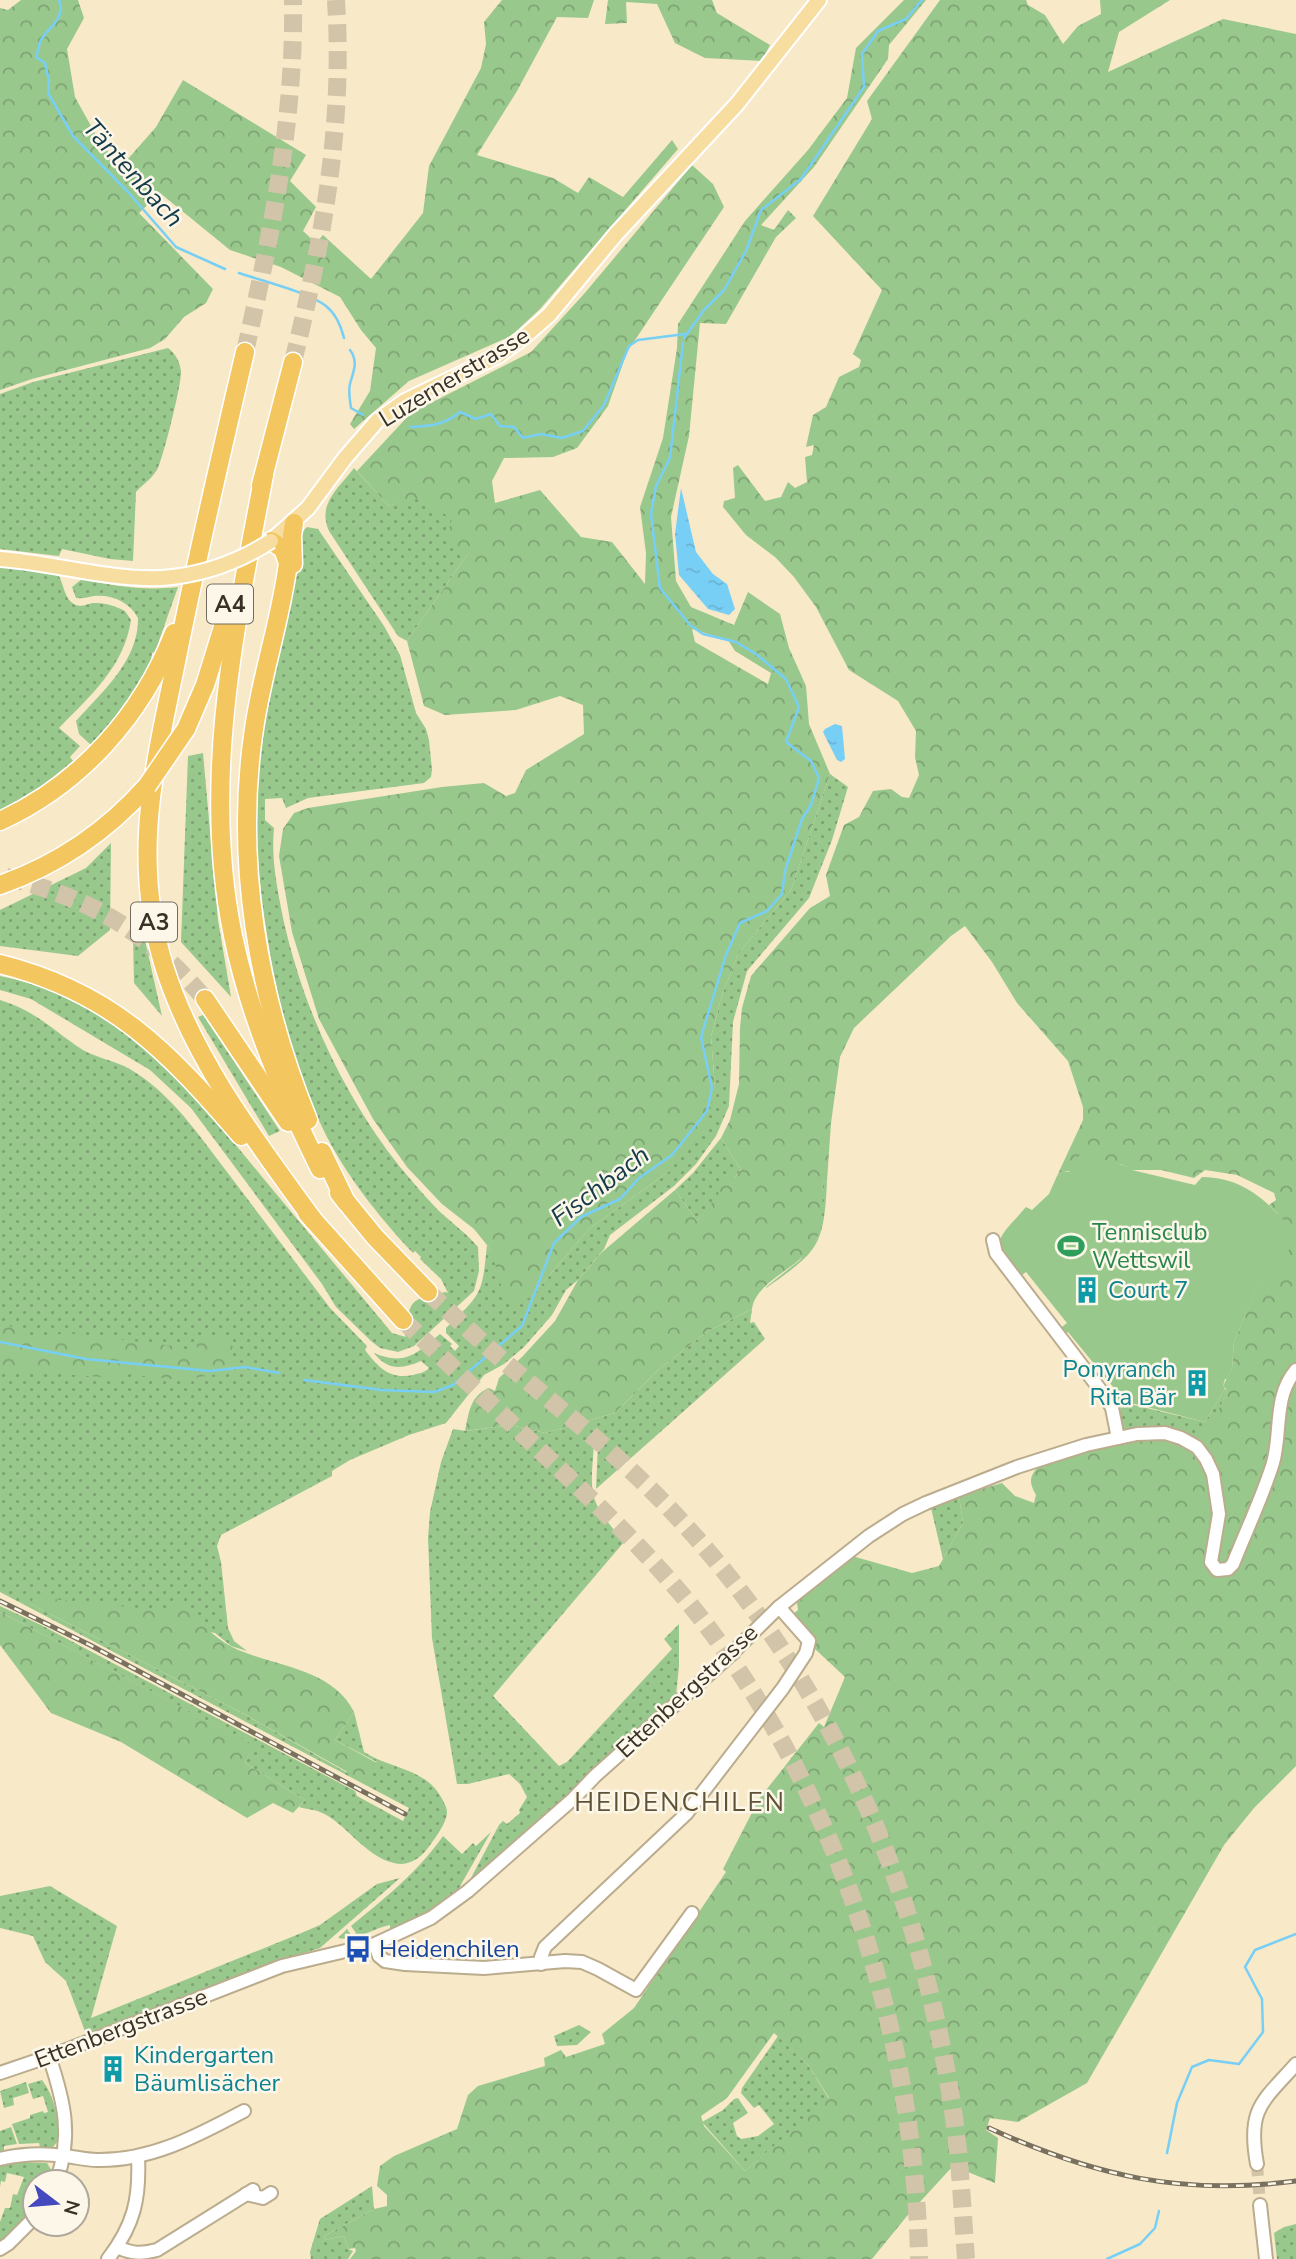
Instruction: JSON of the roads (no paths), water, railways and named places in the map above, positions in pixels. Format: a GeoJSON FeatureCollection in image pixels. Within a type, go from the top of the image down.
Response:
{"type":"FeatureCollection","features":[{"type":"Feature","properties":{"kind":"highway","name":"A3"},"geometry":{"type":"LineString","coordinates":[[245,352],[158,740],[147,825],[148,871],[152,915],[164,965],[177,1001],[203,1056],[236,1112],[314,1221]]}},
{"type":"Feature","properties":{"kind":"highway"},"geometry":{"type":"LineString","coordinates":[[293,362],[264,475],[233,637],[226,692],[220,789],[222,851],[229,913],[246,986],[278,1079],[320,1168]]}},
{"type":"Feature","properties":{"kind":"highway","name":"A4"},"geometry":{"type":"LineString","coordinates":[[0,885],[57,859],[109,823],[147,786],[186,729],[216,652],[264,475]]}},
{"type":"Feature","properties":{"kind":"highway"},"geometry":{"type":"LineString","coordinates":[[285,587],[292,567],[294,523]]}},
{"type":"Feature","properties":{"kind":"highway"},"geometry":{"type":"LineString","coordinates":[[271,541],[279,545],[288,563],[254,731],[246,810],[250,899],[264,978],[277,1031],[302,1105],[346,1202]]}},
{"type":"Feature","properties":{"kind":"highway","name":"A4"},"geometry":{"type":"LineString","coordinates":[[0,821],[38,801],[65,782],[98,752],[120,727],[145,693],[164,657],[192,585]]}},
{"type":"Feature","properties":{"kind":"highway","name":"A3"},"geometry":{"type":"LineString","coordinates":[[0,964],[77,990],[116,1013],[141,1032],[188,1076],[402,1320]]}},
{"type":"Feature","properties":{"kind":"highway"},"geometry":{"type":"LineString","coordinates":[[205,999],[320,1168],[394,1258],[428,1292]]}},
{"type":"Feature","properties":{"kind":"main road","name":"Luzernerstrasse"},"geometry":{"type":"LineString","coordinates":[[0,559],[116,576],[162,578],[222,567],[271,541],[294,523],[377,421],[405,401],[498,356],[549,315],[616,234],[737,104],[819,0]]}},
{"type":"Feature","properties":{"kind":"street"},"geometry":{"type":"LineString","coordinates":[[993,1240],[996,1253],[1105,1396],[1112,1408],[1118,1438]]}},
{"type":"Feature","properties":{"kind":"street","name":"Ettenbergstrasse"},"geometry":{"type":"LineString","coordinates":[[0,2073],[282,1966],[374,1944],[423,1923],[468,1891],[725,1660],[779,1607],[869,1536],[903,1514],[1017,1467],[1086,1445],[1118,1438],[1152,1432],[1181,1438],[1196,1447],[1210,1466],[1217,1489],[1219,1522],[1211,1562],[1217,1570],[1225,1571],[1233,1564],[1269,1474],[1278,1438],[1282,1394],[1296,1370]]}},
{"type":"Feature","properties":{"kind":"street"},"geometry":{"type":"LineString","coordinates":[[541,1964],[545,1947],[686,1814],[783,1688],[806,1653],[809,1641],[779,1607]]}},
{"type":"Feature","properties":{"kind":"street"},"geometry":{"type":"LineString","coordinates":[[374,1944],[379,1956],[385,1961],[405,1964],[484,1968],[582,1962],[636,1990],[692,1913]]}},
{"type":"Feature","properties":{"kind":"street"},"geometry":{"type":"LineString","coordinates":[[49,2056],[65,2119],[65,2156],[61,2168]]}},
{"type":"Feature","properties":{"kind":"street"},"geometry":{"type":"LineString","coordinates":[[1256,2164],[1252,2139],[1261,2105],[1269,2092],[1296,2064]]}},
{"type":"Feature","properties":{"kind":"street"},"geometry":{"type":"LineString","coordinates":[[0,2159],[21,2155],[97,2160],[138,2157],[181,2143],[244,2111]]}},
{"type":"Feature","properties":{"kind":"street"},"geometry":{"type":"LineString","coordinates":[[108,2259],[128,2227],[136,2205],[138,2157]]}},
{"type":"Feature","properties":{"kind":"street"},"geometry":{"type":"LineString","coordinates":[[117,2247],[129,2253],[142,2254],[157,2250],[250,2192],[263,2198],[271,2193]]}},
{"type":"Feature","properties":{"kind":"street"},"geometry":{"type":"LineString","coordinates":[[1260,2204],[1266,2259]]}},
{"type":"Feature","properties":{"kind":"street"},"geometry":{"type":"LineString","coordinates":[[0,2249],[21,2231]]}},
{"type":"Feature","properties":{"kind":"water"},"geometry":{"type":"Polygon","coordinates":[[[681,488],[696,552],[713,574],[727,584],[735,609],[729,615],[708,609],[679,575],[675,534],[681,488]]]}},
{"type":"Feature","properties":{"kind":"water"},"geometry":{"type":"Polygon","coordinates":[[[835,724],[842,726],[845,759],[841,762],[837,760],[823,732],[835,724]]]}},
{"type":"Feature","properties":{"kind":"waterway","name":"Täntenbach"},"geometry":{"type":"LineString","coordinates":[[59,0],[61,7],[58,17],[41,40],[36,57],[45,63],[49,81],[48,93],[73,136],[128,192],[176,247],[225,269]]}},
{"type":"Feature","properties":{"kind":"waterway"},"geometry":{"type":"LineString","coordinates":[[684,338],[704,310],[724,290],[746,251],[761,210],[801,179],[864,87],[862,54],[878,31],[906,19],[922,0]]}},
{"type":"Feature","properties":{"kind":"waterway","name":"Täntenbach"},"geometry":{"type":"LineString","coordinates":[[239,273],[318,301],[335,316],[344,338]]}},
{"type":"Feature","properties":{"kind":"waterway","name":"Täntenbach"},"geometry":{"type":"LineString","coordinates":[[411,427],[443,422],[460,412],[476,419],[491,414],[500,426],[514,427],[523,438],[541,434],[562,438],[583,431],[604,405],[629,346],[638,340],[685,334]]}},
{"type":"Feature","properties":{"kind":"waterway","name":"Fischbach"},"geometry":{"type":"LineString","coordinates":[[304,1380],[382,1390],[434,1392],[453,1385],[522,1326],[554,1243],[581,1217],[620,1199],[639,1178],[672,1155],[707,1111],[712,1088],[701,1037],[726,955],[740,923],[767,911],[782,894],[785,871],[819,778],[811,761],[786,742],[799,707],[786,679],[756,654],[736,642],[703,634],[690,625],[660,588],[651,514],[656,486],[670,458],[683,343]]}},
{"type":"Feature","properties":{"kind":"waterway","name":"Täntenbach"},"geometry":{"type":"LineString","coordinates":[[350,350],[355,363],[349,390],[351,408],[363,415]]}},
{"type":"Feature","properties":{"kind":"waterway","name":"Fischbach"},"geometry":{"type":"LineString","coordinates":[[0,1342],[86,1359],[210,1371],[245,1367],[279,1373]]}},
{"type":"Feature","properties":{"kind":"waterway"},"geometry":{"type":"LineString","coordinates":[[1167,2153],[1177,2103],[1192,2067],[1209,2060],[1239,2064],[1263,2032],[1262,1999],[1245,1967],[1255,1950],[1296,1934]]}},
{"type":"Feature","properties":{"kind":"waterway"},"geometry":{"type":"LineString","coordinates":[[1107,2259],[1140,2244],[1155,2228],[1159,2211]]}},
{"type":"Feature","properties":{"kind":"tunnel"},"geometry":{"type":"LineString","coordinates":[[245,352],[264,265],[286,133],[293,45],[293,0]]}},
{"type":"Feature","properties":{"kind":"tunnel"},"geometry":{"type":"LineString","coordinates":[[293,362],[314,272],[329,183],[337,93],[336,0]]}},
{"type":"Feature","properties":{"kind":"tunnel"},"geometry":{"type":"LineString","coordinates":[[6,877],[65,896],[116,921],[162,955],[205,999]]}},
{"type":"Feature","properties":{"kind":"tunnel"},"geometry":{"type":"LineString","coordinates":[[428,1292],[500,1358],[605,1447],[665,1504],[721,1568],[772,1635],[816,1705],[854,1778],[887,1854],[913,1933],[935,2014],[959,2158],[966,2259]]}},
{"type":"Feature","properties":{"kind":"tunnel"},"geometry":{"type":"LineString","coordinates":[[403,1320],[602,1510],[672,1583],[740,1672],[785,1748],[824,1828],[857,1911],[883,1997],[902,2084],[914,2172],[919,2259]]}},
{"type":"Feature","properties":{"kind":"tunnel"},"geometry":{"type":"LineString","coordinates":[[1257,2164],[1260,2205]]}},
{"type":"Feature","properties":{"kind":"railway"},"geometry":{"type":"LineString","coordinates":[[0,1601],[90,1645],[405,1814]]}},
{"type":"Feature","properties":{"kind":"railway"},"geometry":{"type":"LineString","coordinates":[[989,2128],[1065,2159],[1139,2178],[1214,2186],[1296,2181]]}},
{"type":"Feature","properties":{"kind":"place","name":"Tennisclub Wettswil"},"geometry":{"type":"Point","coordinates":[1071,1246]}},
{"type":"Feature","properties":{"kind":"place","name":"Court 7"},"geometry":{"type":"Point","coordinates":[1087,1290]}},
{"type":"Feature","properties":{"kind":"place","name":"Ponyranch Rita Bär"},"geometry":{"type":"Point","coordinates":[1197,1383]}},
{"type":"Feature","properties":{"kind":"place","name":"Heidenchilen"},"geometry":{"type":"Point","coordinates":[358,1949]}},
{"type":"Feature","properties":{"kind":"place","name":"Kindergarten Bäumlisächer"},"geometry":{"type":"Point","coordinates":[113,2069]}},
{"type":"Feature","properties":{"kind":"district","name":"HEIDENCHILEN"},"geometry":{"type":"Point","coordinates":[680,1802]}}]}
